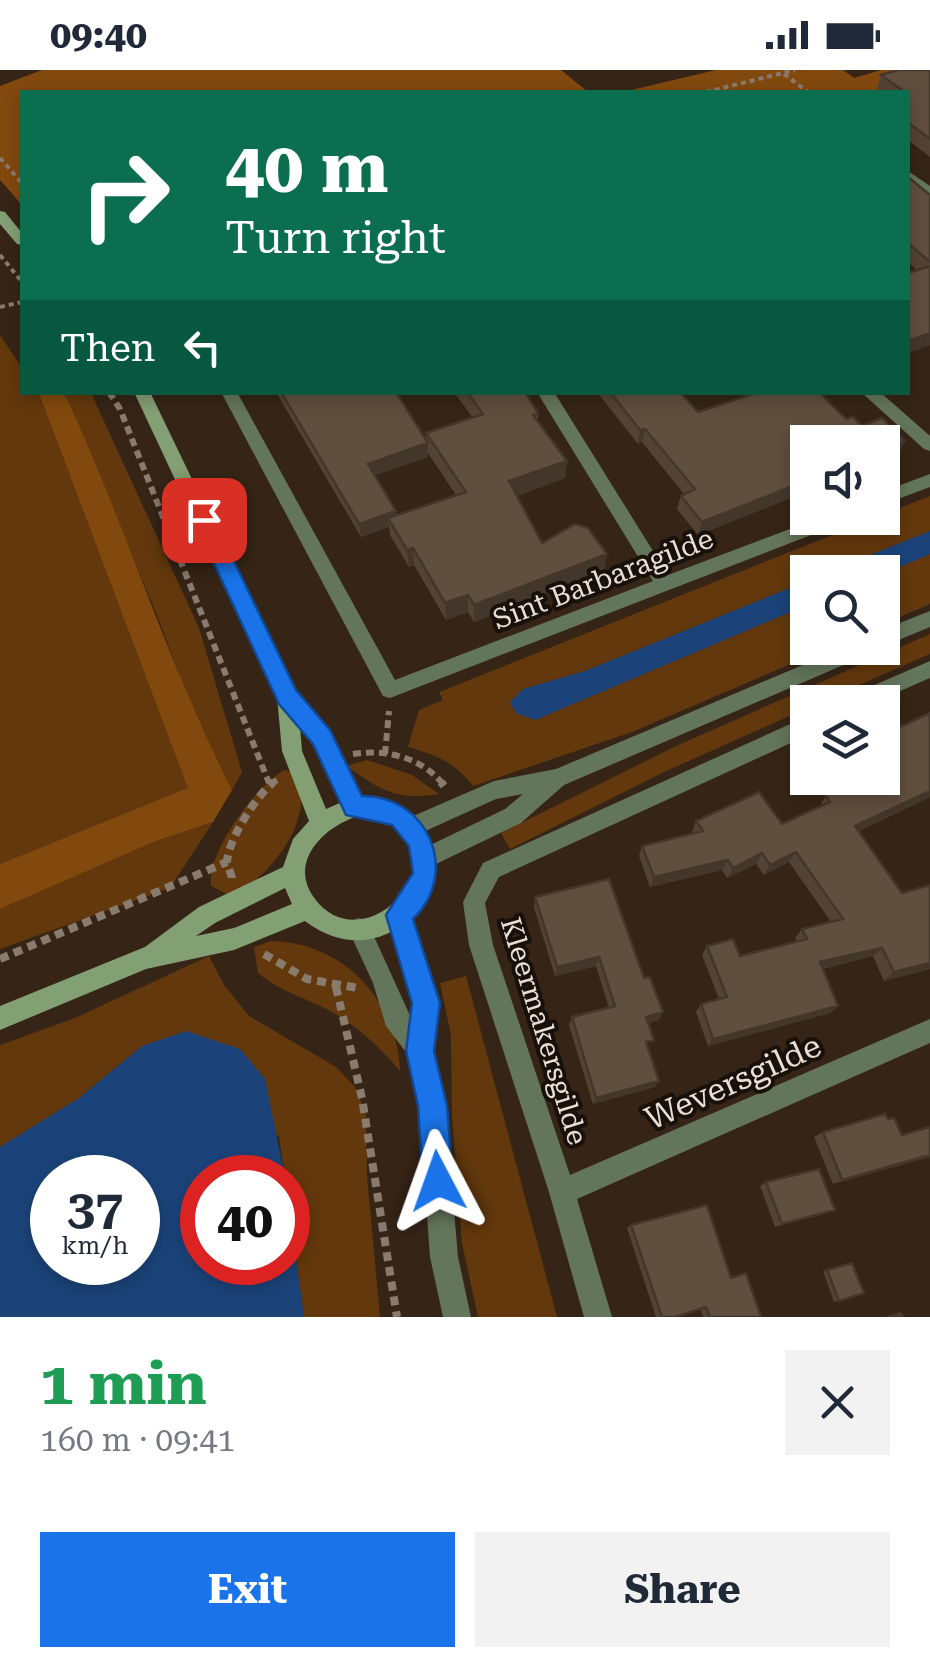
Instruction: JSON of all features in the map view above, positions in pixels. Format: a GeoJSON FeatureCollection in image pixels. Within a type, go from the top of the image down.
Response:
{"type":"FeatureCollection","features":[{"type":"Feature","properties":{"kind":"main road"},"geometry":{"type":"LineString","coordinates":[[0,215],[20,239]]}},
{"type":"Feature","properties":{"kind":"main road"},"geometry":{"type":"LineString","coordinates":[[143,395],[288,697],[322,738],[355,807]]}},
{"type":"Feature","properties":{"kind":"main road"},"geometry":{"type":"LineString","coordinates":[[288,697],[292,750],[320,821]]}},
{"type":"Feature","properties":{"kind":"main road"},"geometry":{"type":"LineString","coordinates":[[355,807],[386,810],[412,827],[426,858],[420,889],[399,915],[360,929],[331,925],[308,909],[293,873],[303,838],[320,821],[355,807]]}},
{"type":"Feature","properties":{"kind":"main road"},"geometry":{"type":"LineString","coordinates":[[145,958],[208,915],[293,873]]}},
{"type":"Feature","properties":{"kind":"main road"},"geometry":{"type":"LineString","coordinates":[[0,1018],[145,958],[234,939],[308,909]]}},
{"type":"Feature","properties":{"kind":"street"},"geometry":{"type":"LineString","coordinates":[[911,172],[930,193]]}},
{"type":"Feature","properties":{"kind":"street"},"geometry":{"type":"LineString","coordinates":[[231,395],[390,690]]}},
{"type":"Feature","properties":{"kind":"street"},"geometry":{"type":"LineString","coordinates":[[548,395],[665,585]]}},
{"type":"Feature","properties":{"kind":"street"},"geometry":{"type":"LineString","coordinates":[[872,395],[930,445]]}},
{"type":"Feature","properties":{"kind":"street"},"geometry":{"type":"LineString","coordinates":[[900,492],[930,480]]}},
{"type":"Feature","properties":{"kind":"street","name":"Sint Barbaragilde"},"geometry":{"type":"LineString","coordinates":[[390,690],[793,535]]}},
{"type":"Feature","properties":{"kind":"street"},"geometry":{"type":"LineString","coordinates":[[900,632],[930,619]]}},
{"type":"Feature","properties":{"kind":"street"},"geometry":{"type":"LineString","coordinates":[[412,827],[494,790],[558,778],[822,665]]}},
{"type":"Feature","properties":{"kind":"street"},"geometry":{"type":"LineString","coordinates":[[894,685],[930,669]]}},
{"type":"Feature","properties":{"kind":"street","name":"Kleermakersgilde"},"geometry":{"type":"LineString","coordinates":[[598,1317],[562,1192],[481,945],[474,902],[491,870],[790,733]]}},
{"type":"Feature","properties":{"kind":"street"},"geometry":{"type":"LineString","coordinates":[[426,858],[513,816],[558,778]]}},
{"type":"Feature","properties":{"kind":"street"},"geometry":{"type":"LineString","coordinates":[[399,915],[426,1003],[420,1051],[432,1106],[444,1257],[457,1317]]}},
{"type":"Feature","properties":{"kind":"street"},"geometry":{"type":"LineString","coordinates":[[360,929],[384,980],[395,1017],[420,1051]]}},
{"type":"Feature","properties":{"kind":"street","name":"Weversgilde"},"geometry":{"type":"LineString","coordinates":[[562,1192],[930,1031]]}},
{"type":"Feature","properties":{"kind":"path"},"geometry":{"type":"LineString","coordinates":[[714,90],[795,70]]}},
{"type":"Feature","properties":{"kind":"path"},"geometry":{"type":"LineString","coordinates":[[783,73],[805,90]]}},
{"type":"Feature","properties":{"kind":"path"},"geometry":{"type":"LineString","coordinates":[[0,158],[20,181]]}},
{"type":"Feature","properties":{"kind":"path"},"geometry":{"type":"LineString","coordinates":[[0,254],[20,279]]}},
{"type":"Feature","properties":{"kind":"path"},"geometry":{"type":"LineString","coordinates":[[112,395],[269,783]]}},
{"type":"Feature","properties":{"kind":"path"},"geometry":{"type":"LineString","coordinates":[[385,754],[390,690]]}},
{"type":"Feature","properties":{"kind":"path"},"geometry":{"type":"LineString","coordinates":[[332,759],[365,751],[409,758],[438,776],[457,806]]}},
{"type":"Feature","properties":{"kind":"path"},"geometry":{"type":"LineString","coordinates":[[0,959],[227,862],[245,820],[269,783],[300,770]]}},
{"type":"Feature","properties":{"kind":"path"},"geometry":{"type":"LineString","coordinates":[[336,987],[362,1098],[397,1317]]}},
{"type":"Feature","properties":{"kind":"shaded area"},"geometry":{"type":"Polygon","coordinates":[[[42,70],[561,70],[586,90],[20,90],[20,203],[0,180],[0,86],[42,70]]]}},
{"type":"Feature","properties":{"kind":"shaded area"},"geometry":{"type":"Polygon","coordinates":[[[716,70],[843,70],[854,78],[881,70],[930,70],[891,90],[631,90],[716,70]]]}},
{"type":"Feature","properties":{"kind":"shaded area"},"geometry":{"type":"Polygon","coordinates":[[[0,335],[20,365],[20,395],[41,395],[44,399],[189,788],[0,864],[0,335]]]}},
{"type":"Feature","properties":{"kind":"shaded area"},"geometry":{"type":"Polygon","coordinates":[[[40,395],[64,395],[68,401],[188,694],[232,790],[213,822],[156,841],[0,909],[0,864],[188,788],[40,395]]]}},
{"type":"Feature","properties":{"kind":"shaded area"},"geometry":{"type":"Polygon","coordinates":[[[64,395],[92,395],[199,628],[242,772],[232,790],[196,720],[157,615],[64,395]]]}},
{"type":"Feature","properties":{"kind":"shaded area"},"geometry":{"type":"Polygon","coordinates":[[[930,496],[930,531],[870,555],[790,555],[790,588],[585,671],[523,689],[535,720],[790,612],[790,664],[632,732],[473,786],[444,761],[408,747],[419,710],[443,700],[439,692],[832,535],[900,535],[900,508],[930,496]]]}},
{"type":"Feature","properties":{"kind":"shaded area"},"geometry":{"type":"Polygon","coordinates":[[[930,554],[930,604],[900,617],[900,567],[930,554]]]}},
{"type":"Feature","properties":{"kind":"shaded area"},"geometry":{"type":"Polygon","coordinates":[[[930,634],[930,654],[859,685],[814,685],[860,665],[900,665],[900,647],[930,634]]]}},
{"type":"Feature","properties":{"kind":"shaded area"},"geometry":{"type":"Polygon","coordinates":[[[790,696],[790,716],[662,773],[510,849],[501,833],[676,746],[790,696]]]}},
{"type":"Feature","properties":{"kind":"shaded area"},"geometry":{"type":"Polygon","coordinates":[[[367,760],[412,775],[439,794],[411,796],[390,792],[346,766],[367,760]]]}},
{"type":"Feature","properties":{"kind":"shaded area"},"geometry":{"type":"Polygon","coordinates":[[[284,770],[300,773],[302,792],[295,828],[276,860],[233,897],[211,886],[217,856],[235,822],[272,778],[284,770]]]}},
{"type":"Feature","properties":{"kind":"shaded area"},"geometry":{"type":"Polygon","coordinates":[[[213,822],[170,888],[0,949],[0,909],[156,841],[213,822]]]}},
{"type":"Feature","properties":{"kind":"shaded area"},"geometry":{"type":"Polygon","coordinates":[[[271,941],[321,952],[361,980],[389,1021],[400,1071],[342,1018],[258,973],[254,947],[271,941]]]}},
{"type":"Feature","properties":{"kind":"shaded area"},"geometry":{"type":"Polygon","coordinates":[[[209,956],[224,985],[249,1016],[336,1067],[355,1087],[366,1113],[367,1176],[380,1317],[304,1317],[300,1285],[310,1285],[310,1155],[282,1155],[279,1136],[142,1046],[79,1098],[0,1147],[0,1045],[75,1018],[209,956]]]}},
{"type":"Feature","properties":{"kind":"shaded area"},"geometry":{"type":"Polygon","coordinates":[[[466,976],[557,1317],[478,1317],[462,1243],[452,1118],[451,1035],[440,983],[466,976]]]}},
{"type":"Feature","properties":{"kind":"water"},"geometry":{"type":"Polygon","coordinates":[[[930,531],[930,554],[900,567],[900,555],[870,555],[930,531]]]}},
{"type":"Feature","properties":{"kind":"water"},"geometry":{"type":"Polygon","coordinates":[[[790,588],[790,612],[535,720],[516,713],[510,702],[523,689],[585,671],[790,588]]]}},
{"type":"Feature","properties":{"kind":"water"},"geometry":{"type":"Polygon","coordinates":[[[186,1031],[240,1049],[265,1079],[281,1155],[180,1155],[180,1285],[300,1285],[304,1317],[0,1317],[0,1147],[79,1098],[142,1046],[186,1031]]]}},
{"type":"Feature","properties":{"kind":"building"},"geometry":{"type":"Polygon","coordinates":[[[898,70],[930,70],[930,139],[910,124],[910,90],[902,90],[881,75],[898,70]]]}},
{"type":"Feature","properties":{"kind":"building"},"geometry":{"type":"Polygon","coordinates":[[[910,179],[930,195],[930,262],[910,245],[910,179]]]}},
{"type":"Feature","properties":{"kind":"building"},"geometry":{"type":"Polygon","coordinates":[[[930,266],[930,333],[911,340],[910,339],[910,272],[930,266]]]}},
{"type":"Feature","properties":{"kind":"building"},"geometry":{"type":"Polygon","coordinates":[[[283,395],[398,395],[428,443],[368,464],[396,511],[359,524],[283,395]]]}},
{"type":"Feature","properties":{"kind":"building"},"geometry":{"type":"Polygon","coordinates":[[[469,395],[527,395],[538,413],[533,415],[567,461],[509,481],[542,543],[575,524],[588,528],[607,554],[474,605],[468,595],[445,603],[413,548],[407,550],[388,518],[466,492],[426,433],[483,414],[469,395]]]}},
{"type":"Feature","properties":{"kind":"building"},"geometry":{"type":"Polygon","coordinates":[[[612,395],[683,395],[698,412],[750,395],[822,395],[846,419],[853,417],[861,425],[790,425],[790,487],[702,522],[681,496],[695,489],[645,429],[640,430],[612,395]]]}},
{"type":"Feature","properties":{"kind":"building"},"geometry":{"type":"Polygon","coordinates":[[[882,418],[889,425],[864,425],[882,418]]]}},
{"type":"Feature","properties":{"kind":"building"},"geometry":{"type":"Polygon","coordinates":[[[930,713],[930,791],[855,826],[902,893],[930,885],[930,963],[894,972],[882,948],[820,962],[838,1006],[713,1039],[701,1004],[727,997],[707,946],[733,939],[740,956],[807,939],[802,929],[843,919],[796,852],[770,865],[762,853],[733,868],[728,860],[654,877],[642,846],[703,831],[696,821],[759,792],[782,824],[830,802],[826,795],[900,795],[900,727],[930,713]]]}},
{"type":"Feature","properties":{"kind":"building"},"geometry":{"type":"Polygon","coordinates":[[[609,879],[644,978],[650,977],[663,1012],[646,1017],[654,1040],[646,1042],[659,1081],[596,1098],[572,1017],[615,1006],[599,957],[557,967],[535,897],[609,879]]]}},
{"type":"Feature","properties":{"kind":"building"},"geometry":{"type":"Polygon","coordinates":[[[885,1114],[888,1119],[894,1118],[902,1135],[930,1127],[930,1155],[842,1180],[823,1132],[885,1114]]]}},
{"type":"Feature","properties":{"kind":"building"},"geometry":{"type":"Polygon","coordinates":[[[819,1169],[835,1210],[782,1224],[766,1182],[819,1169]]]}},
{"type":"Feature","properties":{"kind":"building"},"geometry":{"type":"Polygon","coordinates":[[[707,1205],[731,1278],[746,1273],[761,1317],[710,1317],[706,1307],[662,1317],[631,1225],[707,1205]]]}},
{"type":"Feature","properties":{"kind":"building"},"geometry":{"type":"Polygon","coordinates":[[[852,1263],[864,1293],[839,1301],[827,1270],[852,1263]]]}},
{"type":"Feature","properties":{"kind":"route"},"geometry":{"type":"LineString","coordinates":[[204,520],[288,697],[322,738],[355,807],[386,810],[400,817],[421,842],[425,874],[411,904],[399,915],[426,1003],[420,1051],[432,1106],[438,1181]]}}]}
